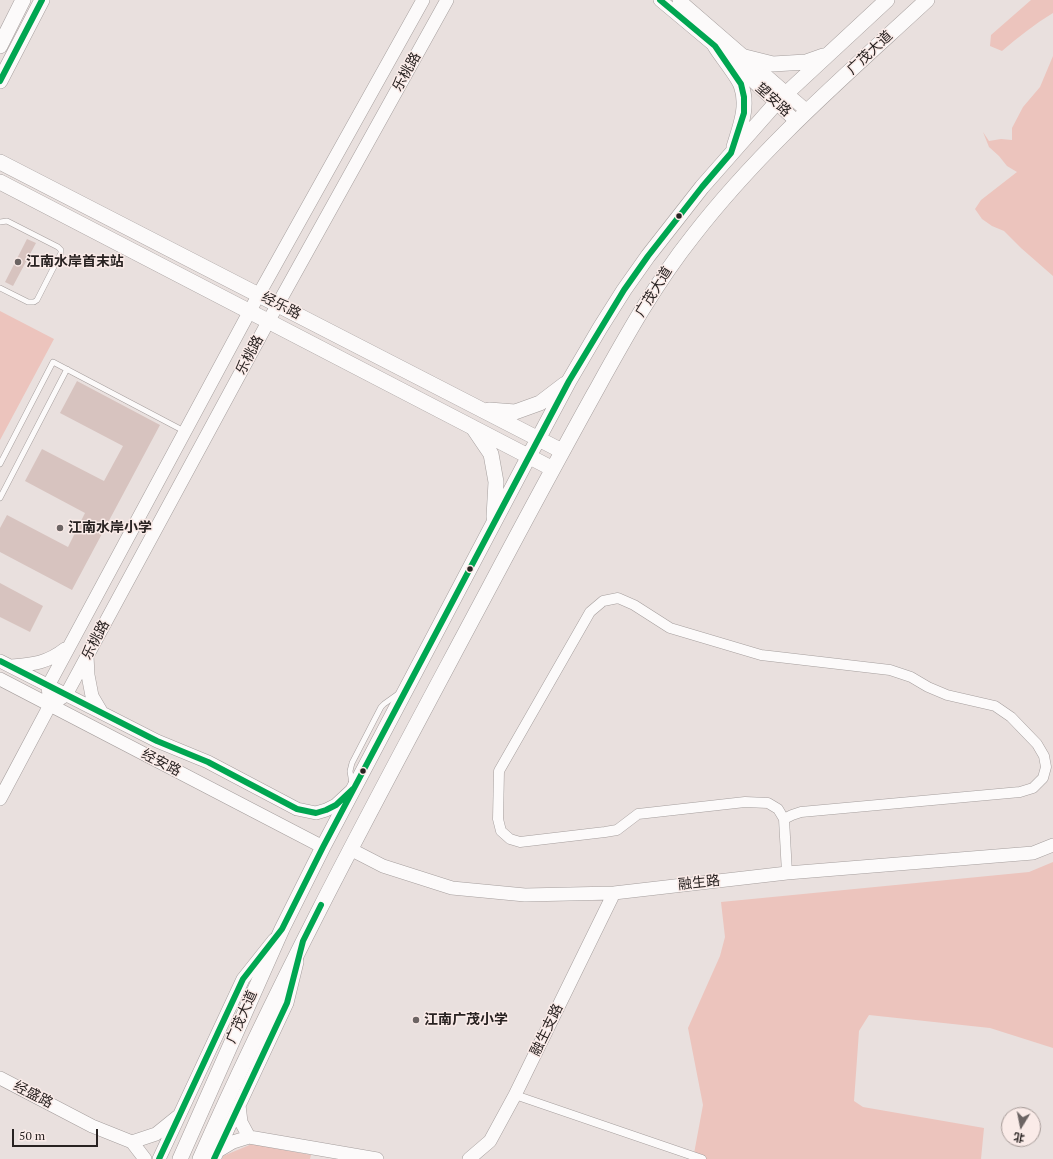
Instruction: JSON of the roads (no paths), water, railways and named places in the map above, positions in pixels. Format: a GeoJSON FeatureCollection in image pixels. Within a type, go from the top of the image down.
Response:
{"type":"FeatureCollection","features":[{"type":"Feature","properties":{"kind":"main road"},"geometry":{"type":"LineString","coordinates":[[0,46],[23,0]]}},
{"type":"Feature","properties":{"kind":"main road"},"geometry":{"type":"LineString","coordinates":[[0,81],[42,0]]}},
{"type":"Feature","properties":{"kind":"main road","name":"广茂大道"},"geometry":{"type":"LineString","coordinates":[[180,1159],[282,929],[323,847],[569,381],[600,328],[644,262],[697,193],[731,154],[781,98],[887,0]]}},
{"type":"Feature","properties":{"kind":"main road","name":"广茂大道"},"geometry":{"type":"LineString","coordinates":[[200,1159],[302,940],[552,468],[624,339],[667,270],[723,199],[802,116],[927,0]]}},
{"type":"Feature","properties":{"kind":"main road"},"geometry":{"type":"LineString","coordinates":[[715,46],[741,84],[744,97],[744,112],[731,154]]}},
{"type":"Feature","properties":{"kind":"main road"},"geometry":{"type":"LineString","coordinates":[[745,57],[773,64],[806,62],[828,54]]}},
{"type":"Feature","properties":{"kind":"main road","name":"经乐路"},"geometry":{"type":"LineString","coordinates":[[0,156],[6,165],[562,451]]}},
{"type":"Feature","properties":{"kind":"main road","name":"经乐路"},"geometry":{"type":"LineString","coordinates":[[3,184],[552,468]]}},
{"type":"Feature","properties":{"kind":"main road"},"geometry":{"type":"LineString","coordinates":[[482,410],[515,412],[540,403],[569,381]]}},
{"type":"Feature","properties":{"kind":"main road"},"geometry":{"type":"LineString","coordinates":[[473,428],[491,454],[496,482],[494,522]]}},
{"type":"Feature","properties":{"kind":"main road"},"geometry":{"type":"LineString","coordinates":[[450,605],[461,597],[467,597],[474,603],[474,617]]}},
{"type":"Feature","properties":{"kind":"street","name":"乐桃路"},"geometry":{"type":"LineString","coordinates":[[48,686],[258,294],[423,0]]}},
{"type":"Feature","properties":{"kind":"street","name":"乐桃路"},"geometry":{"type":"LineString","coordinates":[[0,799],[50,705],[66,695],[277,304],[447,0]]}},
{"type":"Feature","properties":{"kind":"street","name":"望安路"},"geometry":{"type":"LineString","coordinates":[[660,0],[802,116]]}},
{"type":"Feature","properties":{"kind":"street","name":"望安路"},"geometry":{"type":"LineString","coordinates":[[679,0],[745,57],[781,98]]}},
{"type":"Feature","properties":{"kind":"street"},"geometry":{"type":"LineString","coordinates":[[784,818],[801,812],[1020,792],[1033,788],[1043,778],[1046,767],[1044,756],[1037,744],[1011,717],[995,706],[947,695],[928,687],[911,677],[890,670],[761,655],[670,628],[634,605],[618,598],[603,602],[590,612],[499,771],[498,819],[501,831],[510,839],[520,842],[617,830],[638,814],[745,802],[768,803],[778,808],[784,818],[787,873]]}},
{"type":"Feature","properties":{"kind":"street"},"geometry":{"type":"LineString","coordinates":[[6,664],[37,663],[54,658],[68,647]]}},
{"type":"Feature","properties":{"kind":"street"},"geometry":{"type":"LineString","coordinates":[[87,656],[88,675],[92,696],[102,713]]}},
{"type":"Feature","properties":{"kind":"street","name":"经安路"},"geometry":{"type":"LineString","coordinates":[[6,664],[157,741],[208,762],[297,809],[316,813],[326,810],[336,805],[353,790]]}},
{"type":"Feature","properties":{"kind":"street","name":"经安路"},"geometry":{"type":"LineString","coordinates":[[0,679],[323,847]]}},
{"type":"Feature","properties":{"kind":"street"},"geometry":{"type":"LineString","coordinates":[[48,686],[50,705]]}},
{"type":"Feature","properties":{"kind":"street","name":"融生路"},"geometry":{"type":"LineString","coordinates":[[350,849],[383,866],[452,888],[525,895],[614,893],[787,873],[1033,853],[1053,845]]}},
{"type":"Feature","properties":{"kind":"street","name":"融生支路"},"geometry":{"type":"LineString","coordinates":[[469,1159],[490,1141],[515,1095],[614,893]]}},
{"type":"Feature","properties":{"kind":"street","name":"广茂大道"},"geometry":{"type":"LineString","coordinates":[[159,1159],[244,979],[282,929]]}},
{"type":"Feature","properties":{"kind":"street","name":"广茂大道"},"geometry":{"type":"LineString","coordinates":[[216,1155],[287,1003],[302,940]]}},
{"type":"Feature","properties":{"kind":"street","name":"经盛路"},"geometry":{"type":"LineString","coordinates":[[0,1078],[92,1126],[132,1142]]}},
{"type":"Feature","properties":{"kind":"street"},"geometry":{"type":"LineString","coordinates":[[515,1095],[702,1159]]}},
{"type":"Feature","properties":{"kind":"street"},"geometry":{"type":"LineString","coordinates":[[239,1104],[241,1122],[249,1137]]}},
{"type":"Feature","properties":{"kind":"street"},"geometry":{"type":"LineString","coordinates":[[145,1159],[132,1142],[156,1134],[178,1116]]}},
{"type":"Feature","properties":{"kind":"street"},"geometry":{"type":"LineString","coordinates":[[216,1155],[233,1142],[249,1137],[377,1159]]}},
{"type":"Feature","properties":{"kind":"lane"},"geometry":{"type":"LineString","coordinates":[[0,222],[8,221],[58,247],[61,250],[61,253],[37,300],[34,302],[28,302],[0,288]]}},
{"type":"Feature","properties":{"kind":"lane"},"geometry":{"type":"LineString","coordinates":[[0,464],[54,362],[185,431]]}},
{"type":"Feature","properties":{"kind":"lane"},"geometry":{"type":"LineString","coordinates":[[0,498],[67,369]]}},
{"type":"Feature","properties":{"kind":"place","name":"江南水岸首末站"},"geometry":{"type":"Point","coordinates":[18,262]}},
{"type":"Feature","properties":{"kind":"place","name":"江南水岸小学"},"geometry":{"type":"Point","coordinates":[60,528]}},
{"type":"Feature","properties":{"kind":"place","name":"江南广茂小学"},"geometry":{"type":"Point","coordinates":[416,1020]}}]}
